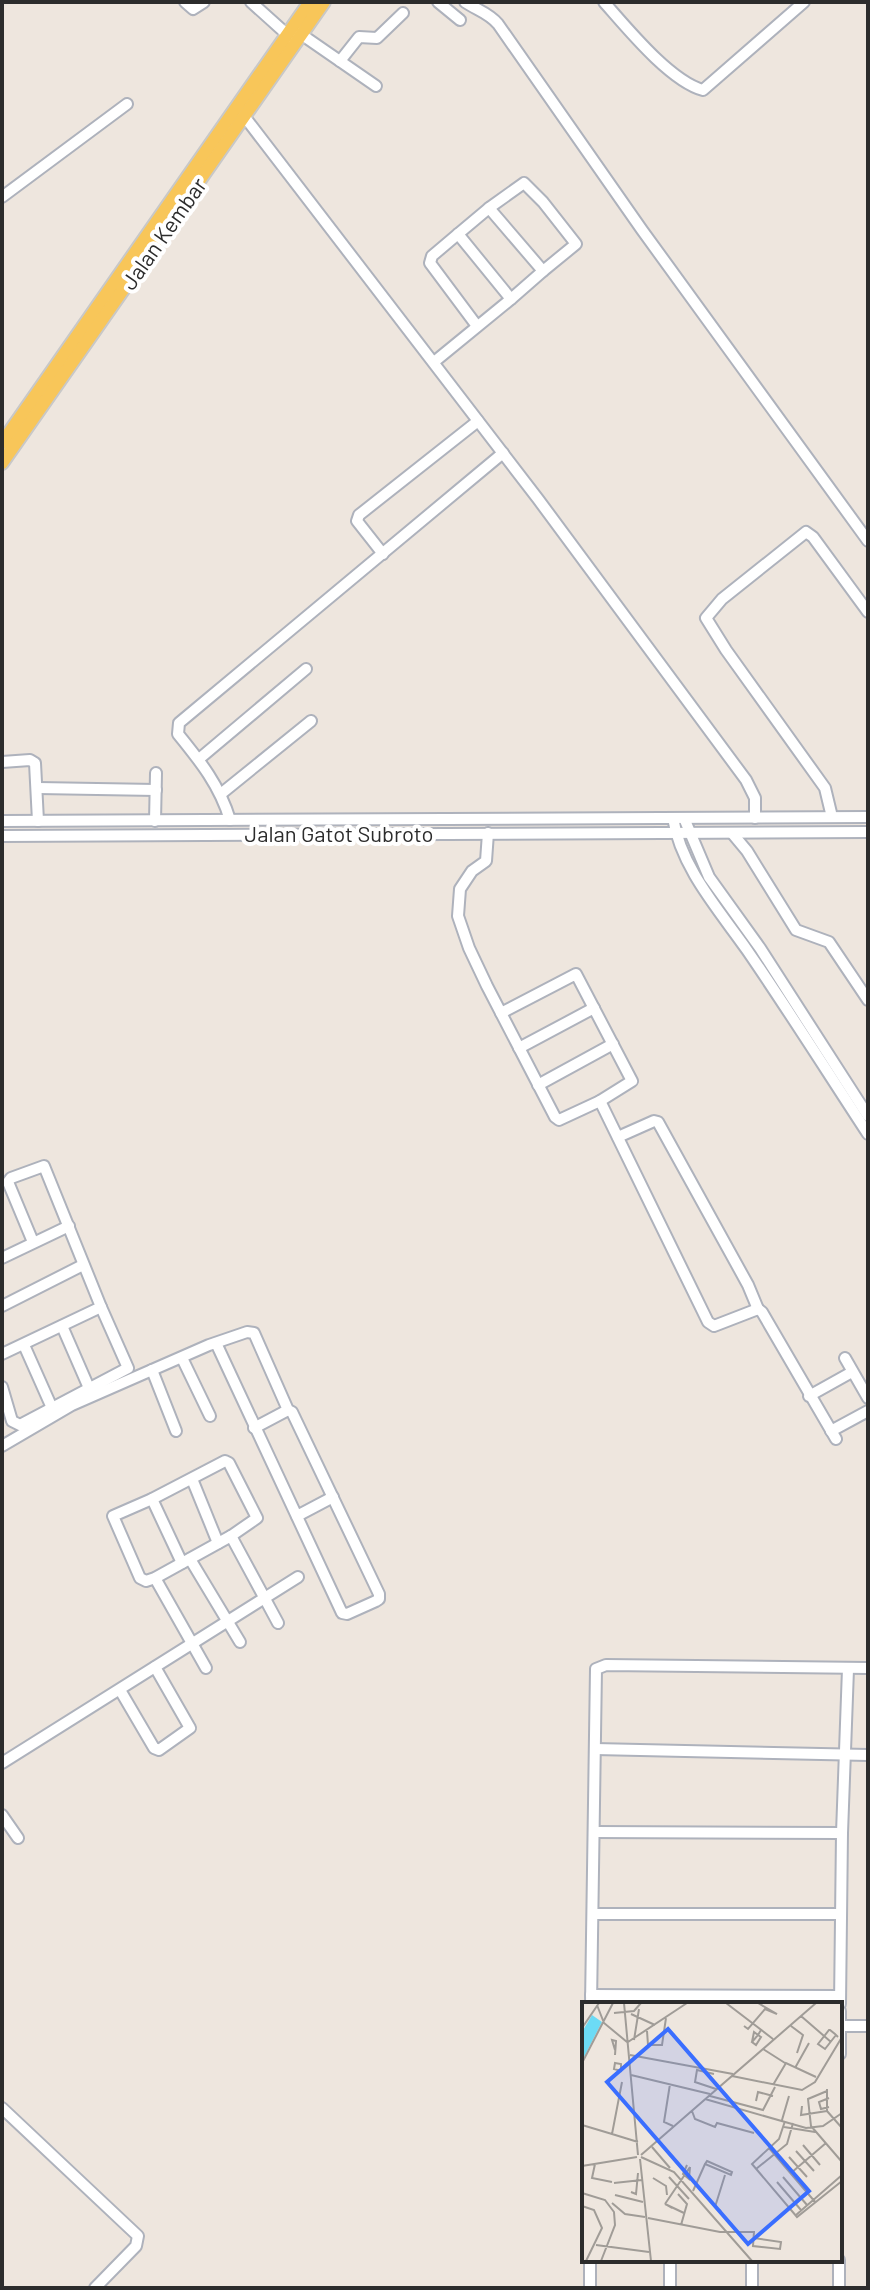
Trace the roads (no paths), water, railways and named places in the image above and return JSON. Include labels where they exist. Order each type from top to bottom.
[{"type":"main road","name":"Jalan Kembar","points":[[2,443],[301,37],[310,2]]},
{"type":"main road","name":"Jalan Kembar","points":[[2,463],[250,122],[324,2]]},
{"type":"street","points":[[185,2],[193,9],[204,2]]},
{"type":"street","points":[[251,2],[376,86]]},
{"type":"street","points":[[438,2],[460,20]]},
{"type":"street","points":[[465,2],[487,13],[498,24],[642,230],[868,541]]},
{"type":"street","points":[[604,2],[649,52],[686,81],[703,90],[804,2]]},
{"type":"street","points":[[340,61],[359,37],[377,38],[403,13]]},
{"type":"street","points":[[2,197],[127,104]]},
{"type":"street","points":[[250,122],[344,249],[503,453],[746,780],[755,798],[755,818]]},
{"type":"street","points":[[434,362],[576,244],[524,183],[432,256],[430,263],[477,326]]},
{"type":"street","points":[[489,208],[543,271]]},
{"type":"street","points":[[458,234],[511,299]]},
{"type":"street","points":[[383,554],[357,521],[359,515],[478,421]]},
{"type":"street","points":[[230,820],[222,793],[178,734],[179,723],[503,453]]},
{"type":"street","points":[[832,817],[825,788],[706,618],[722,599],[806,532],[868,612]]},
{"type":"street","points":[[199,759],[306,669]]},
{"type":"street","points":[[222,793],[311,721]]},
{"type":"street","points":[[2,762],[33,761],[38,788],[38,821]]},
{"type":"street","points":[[155,821],[156,773]]},
{"type":"street","points":[[38,788],[156,790]]},
{"type":"street","name":"Jalan Gatot Subroto","points":[[7,821],[868,817]]},
{"type":"street","points":[[678,818],[690,833],[709,877],[760,948],[868,1116]]},
{"type":"street","points":[[678,818],[675,834],[699,883],[747,949],[868,1134]]},
{"type":"street","points":[[298,820],[299,833]]},
{"type":"street","points":[[319,820],[320,833]]},
{"type":"street","points":[[7,821],[7,836]]},
{"type":"street","name":"Jalan Gatot Subroto","points":[[7,836],[868,832]]},
{"type":"street","points":[[732,833],[747,851],[796,930],[829,942],[868,1000]]},
{"type":"street","points":[[488,835],[486,861],[466,877],[460,889],[458,916],[469,948],[501,1013],[538,1085],[557,1119],[600,1101],[632,1081],[574,973],[501,1013]]},
{"type":"street","points":[[519,1048],[594,1008]]},
{"type":"street","points":[[538,1085],[613,1044]]},
{"type":"street","points":[[600,1101],[708,1322],[714,1326],[721,1325],[758,1309]]},
{"type":"street","points":[[618,1137],[654,1121],[659,1124],[748,1285],[758,1309],[764,1314],[834,1435],[868,1411]]},
{"type":"street","points":[[2,1387],[12,1421],[17,1425],[128,1366],[83,1265],[46,1167],[42,1166],[11,1178],[9,1184],[33,1242]]},
{"type":"street","points":[[2,1258],[69,1226]]},
{"type":"street","points":[[2,1306],[83,1265]]},
{"type":"street","points":[[2,1354],[101,1307]]},
{"type":"street","points":[[62,1326],[89,1388]]},
{"type":"street","points":[[2,1446],[72,1405],[216,1343],[247,1332],[254,1333],[288,1410],[292,1412],[379,1594],[376,1601],[347,1614],[342,1613],[216,1343]]},
{"type":"street","points":[[24,1345],[52,1408]]},
{"type":"street","points":[[182,1358],[210,1416]]},
{"type":"street","points":[[845,1358],[868,1398]]},
{"type":"street","points":[[152,1370],[176,1431]]},
{"type":"street","points":[[809,1396],[852,1372]]},
{"type":"street","points":[[254,1428],[288,1410]]},
{"type":"street","points":[[225,1461],[229,1463],[257,1518],[231,1536],[146,1581],[140,1578],[113,1517],[152,1499],[225,1461]]},
{"type":"street","points":[[192,1479],[218,1543]]},
{"type":"street","points":[[297,1516],[333,1497]]},
{"type":"street","points":[[152,1499],[186,1561],[240,1642]]},
{"type":"street","points":[[231,1536],[278,1623]]},
{"type":"street","points":[[2,1763],[298,1577]]},
{"type":"street","points":[[155,1578],[206,1668]]},
{"type":"street","points":[[848,1669],[839,2000],[591,1999],[595,1672],[601,1666],[868,1668]]},
{"type":"street","points":[[120,1690],[154,1748],[159,1750],[190,1728],[155,1667]]},
{"type":"street","points":[[595,1749],[868,1755]]},
{"type":"street","points":[[2,1815],[18,1838]]},
{"type":"street","points":[[594,1832],[842,1833]]},
{"type":"street","points":[[593,1914],[840,1914]]},
{"type":"street","points":[[842,2026],[868,2026]]},
{"type":"street","points":[[2,2108],[138,2236],[136,2246],[99,2287]]},
{"type":"street","points":[[590,2262],[590,2288]]},
{"type":"street","points":[[670,2262],[670,2288]]},
{"type":"street","points":[[752,2262],[752,2288]]},
{"type":"street","points":[[839,2262],[839,2288]]}]
